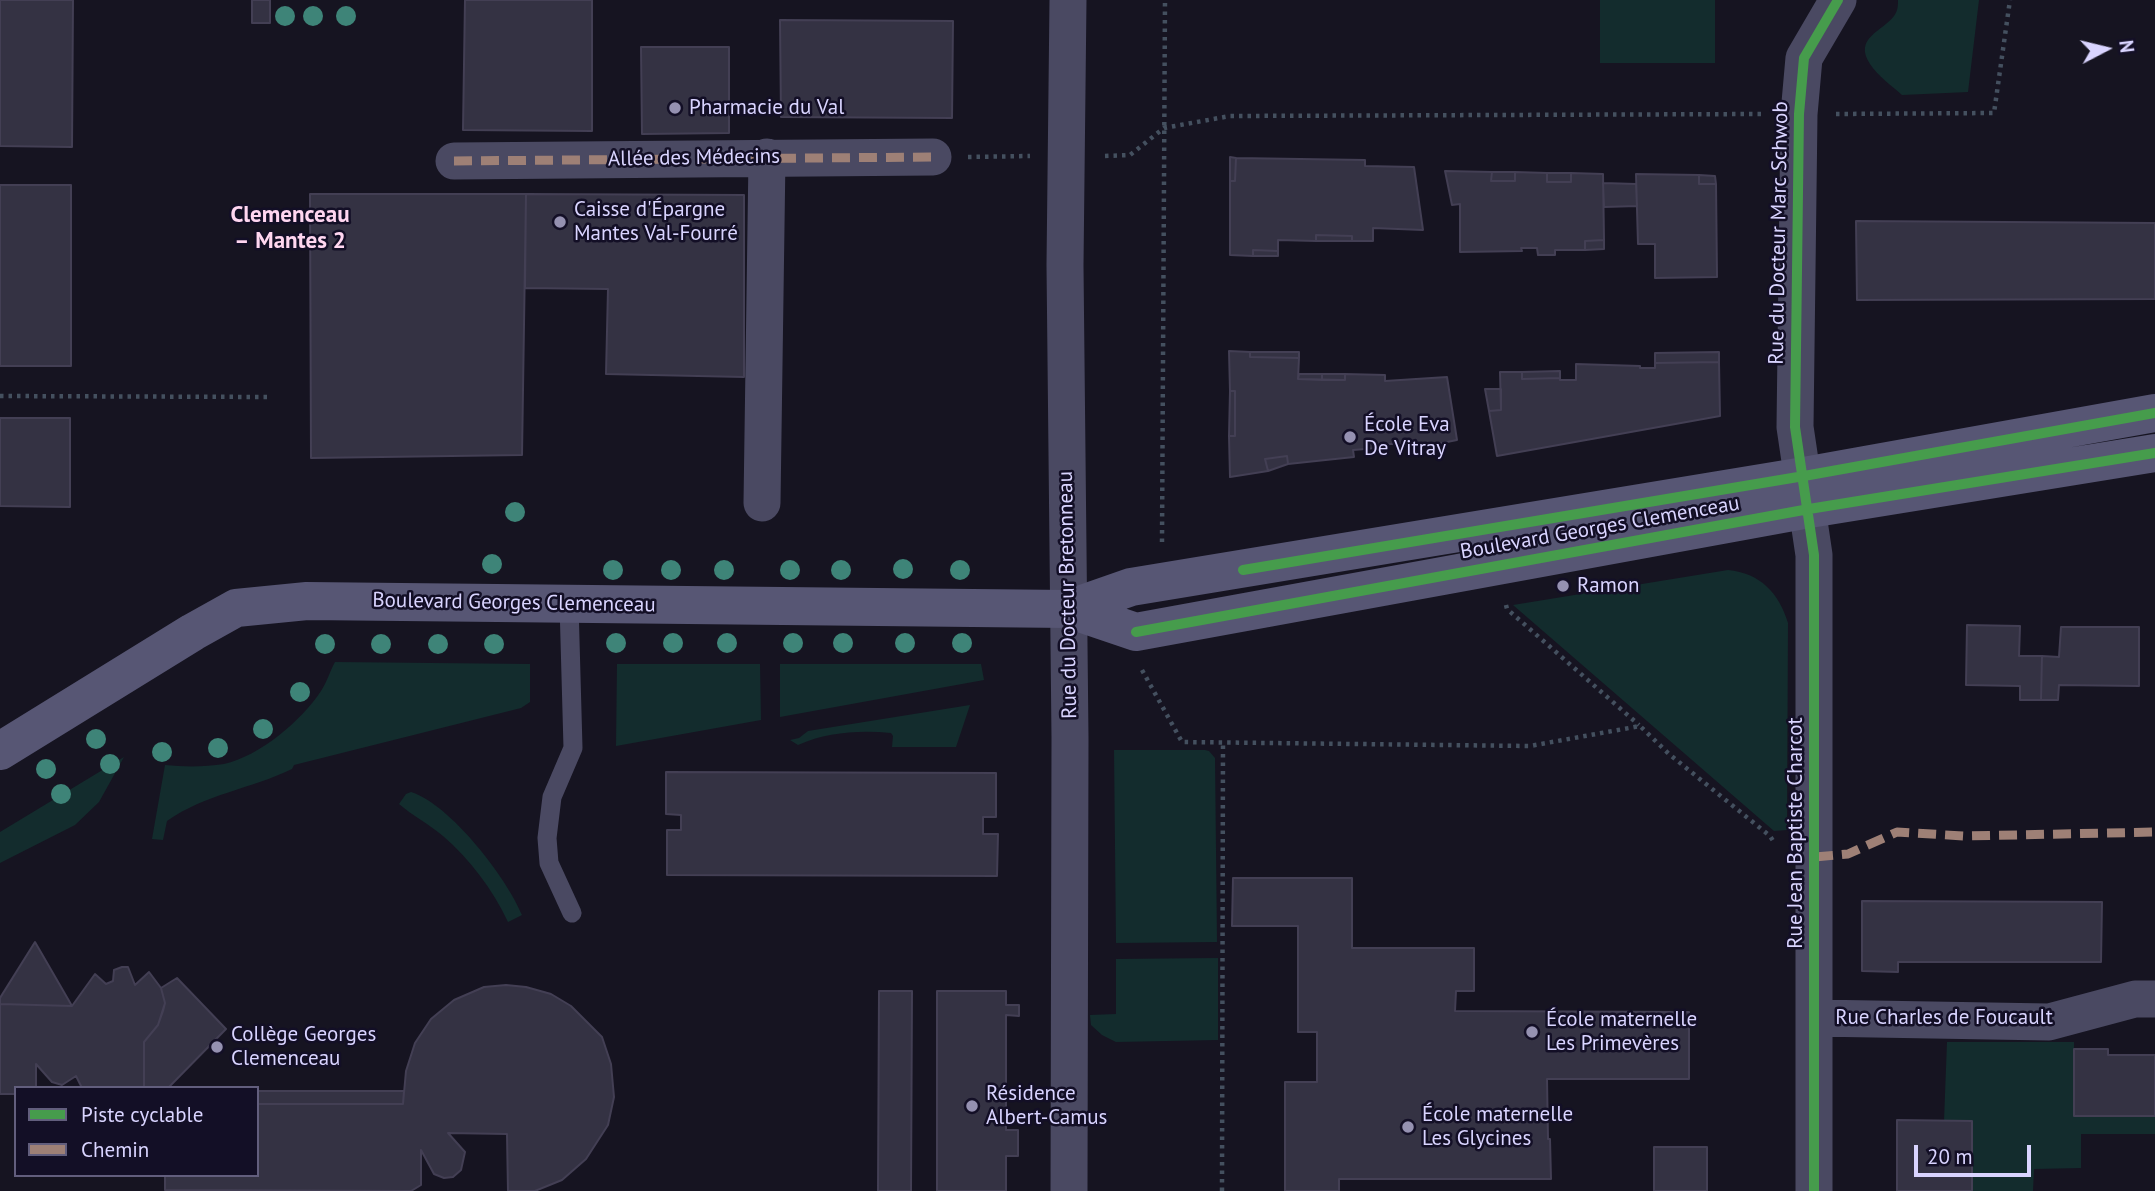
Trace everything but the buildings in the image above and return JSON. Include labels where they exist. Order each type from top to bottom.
[{"type":"main road","name":"Boulevard Georges Clemenceau","points":[[1068,608],[1136,632],[1500,566],[2155,413]]},
{"type":"main road","name":"Boulevard Georges Clemenceau","points":[[0,751],[236,608],[307,601],[1068,608],[1131,587],[1806,493],[2155,453]]},
{"type":"street","name":"Rue du Docteur Bretonneau","points":[[1068,0],[1066,156],[1070,738],[1069,1191]]},
{"type":"street","name":"Rue du Docteur Marc Schwob","points":[[1806,493],[1795,427],[1799,114],[1804,58],[1838,0]]},
{"type":"street","name":"Allée des Médecins","points":[[454,161],[933,157]]},
{"type":"street","points":[[762,503],[767,158]]},
{"type":"street","name":"Rue Jean Baptiste Charcot","points":[[1806,493],[1814,555],[1814,1191]]},
{"type":"street","name":"Rue Charles de Foucault","points":[[1815,1018],[2049,1022],[2135,999],[2155,999]]},
{"type":"lane","points":[[569,604],[573,748],[552,797],[547,838],[549,863],[572,913]]},
{"type":"path","points":[[1014,157],[1130,155],[1164,128],[1230,116],[1994,113],[2010,0]]},
{"type":"path","points":[[0,396],[267,397]]},
{"type":"path","points":[[1500,566],[1507,609],[1640,726]]},
{"type":"path","points":[[1222,1191],[1223,742]]},
{"type":"green space","points":[[1600,0],[1715,0],[1715,63],[1600,63]]},
{"type":"green space","points":[[1898,0],[1979,0],[1968,92],[1902,95],[1873,68],[1866,55],[1867,41],[1894,16]]},
{"type":"green space","points":[[1728,570],[1750,575],[1767,586],[1779,602],[1788,623],[1787,830],[1774,831],[1513,605]]},
{"type":"green space","points":[[335,662],[530,664],[530,702],[521,708],[294,765],[292,769],[276,776],[197,804],[167,821],[163,840],[152,839],[165,765],[224,764],[252,753],[278,736],[313,702]]},
{"type":"green space","points":[[617,664],[760,664],[761,720],[616,746]]},
{"type":"green space","points":[[780,664],[981,664],[984,680],[780,717]]},
{"type":"green space","points":[[970,705],[956,747],[892,747],[891,733],[879,732],[832,735],[798,745],[790,740],[799,738],[808,731]]},
{"type":"green space","points":[[1114,750],[1205,750],[1215,758],[1217,942],[1116,943]]},
{"type":"green space","points":[[124,757],[99,802],[75,825],[0,863],[0,832]]},
{"type":"green space","points":[[411,792],[443,811],[476,844],[504,882],[522,915],[508,922],[488,887],[453,845],[399,804],[406,794]]},
{"type":"green space","points":[[1218,958],[1218,1040],[1116,1042],[1091,1025],[1090,1015],[1116,1014],[1116,959]]},
{"type":"green space","points":[[1947,1042],[2074,1042],[2074,1116],[2155,1116],[2155,1134],[2081,1134],[2081,1168],[2034,1169],[2033,1191],[1971,1191],[1944,1121]]},
{"type":"marked path","points":[[454,161],[933,157]]},
{"type":"marked path","points":[[1815,857],[1848,854],[1897,832],[1964,836],[2155,832]]},
{"type":"cycle path","points":[[1814,1191],[1814,555],[1795,427],[1799,114],[1804,58],[1838,0]]},
{"type":"cycle path","points":[[1243,570],[1804,476],[2155,413]]},
{"type":"cycle path","points":[[1136,632],[1809,509],[2155,453]]},
{"type":"place","name":"Pharmacie du Val","points":[[675,108]]},
{"type":"place","name":"Caisse d'Épargne Mantes Val-Fourré","points":[[560,222]]},
{"type":"place","name":"École Eva De Vitray","points":[[1350,437]]},
{"type":"place","name":"Ramon","points":[[1563,586]]},
{"type":"place","name":"École maternelle Les Primevères","points":[[1532,1032]]},
{"type":"place","name":"Collège Georges Clemenceau","points":[[217,1047]]},
{"type":"place","name":"Résidence Albert-Camus","points":[[972,1106]]},
{"type":"place","name":"École maternelle Les Glycines","points":[[1408,1127]]},
{"type":"district","name":"Clemenceau – Mantes 2","points":[[290,228]]}]
